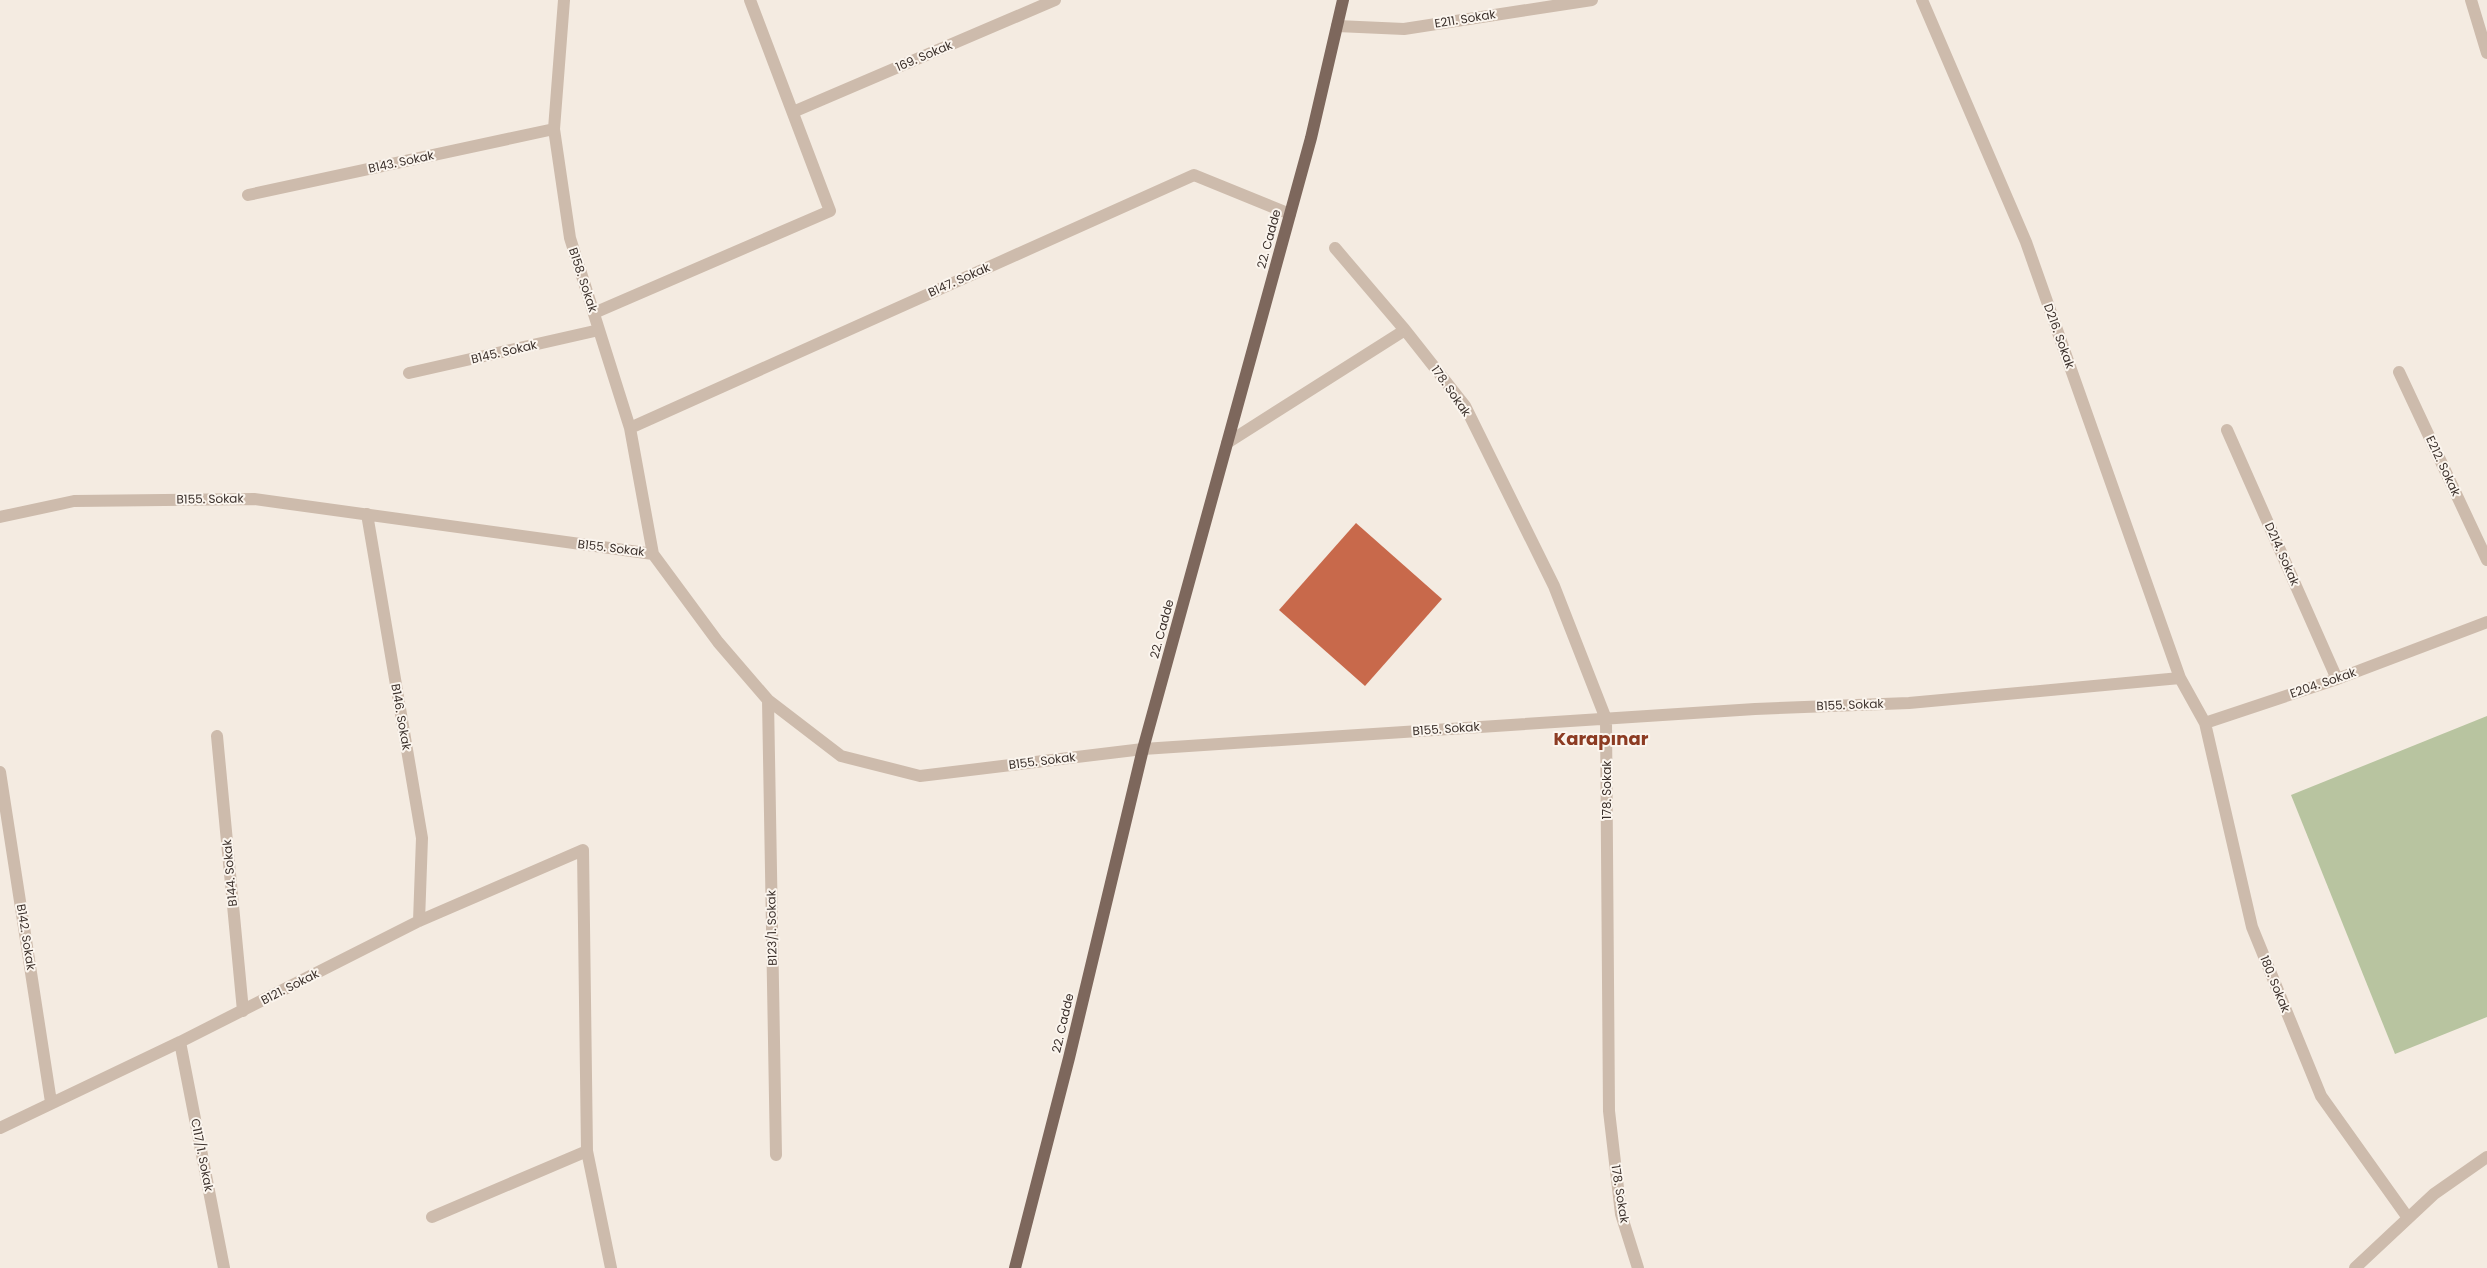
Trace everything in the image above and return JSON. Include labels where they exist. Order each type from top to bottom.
[{"type":"main road","name":"22. Cadde","points":[[1015,1268],[1069,1058],[1143,749],[1311,138],[1343,0]]},
{"type":"street","name":"B158. Sokak","points":[[564,0],[554,129],[570,238],[630,428],[653,554]]},
{"type":"street","points":[[594,313],[830,211],[750,0]]},
{"type":"street","name":"169. Sokak","points":[[793,112],[1055,0]]},
{"type":"street","name":"E211. Sokak","points":[[1337,26],[1404,29],[1592,0]]},
{"type":"street","name":"D216. Sokak","points":[[1922,0],[2026,242],[2180,678]]},
{"type":"street","points":[[2471,0],[2487,53]]},
{"type":"street","name":"B143. Sokak","points":[[248,196],[554,129]]},
{"type":"street","name":"B147. Sokak","points":[[630,428],[1194,175],[1290,214]]},
{"type":"street","name":"178. Sokak","points":[[1335,248],[1405,330],[1464,406],[1554,586],[1606,719],[1609,1112],[1621,1214],[1638,1268]]},
{"type":"street","name":"B145. Sokak","points":[[409,373],[599,330]]},
{"type":"street","points":[[1227,443],[1405,330]]},
{"type":"street","name":"E212. Sokak","points":[[2399,372],[2487,560]]},
{"type":"street","name":"D214. Sokak","points":[[2227,430],[2337,679]]},
{"type":"street","name":"B155. Sokak","points":[[0,517],[74,501],[245,499],[653,554],[718,642],[768,700],[841,756],[920,776],[1143,749],[1755,709],[1909,703],[2180,678]]},
{"type":"street","name":"B146. Sokak","points":[[367,514],[422,838],[419,921]]},
{"type":"street","name":"E204. Sokak","points":[[2205,723],[2337,679],[2487,622]]},
{"type":"street","points":[[2180,678],[2205,723]]},
{"type":"street","name":"B123/1. Sokak","points":[[768,700],[776,1156]]},
{"type":"street","name":"180. Sokak","points":[[2205,723],[2252,927],[2321,1096],[2408,1218]]},
{"type":"street","name":"B144. Sokak","points":[[217,736],[243,1011]]},
{"type":"street","name":"B142. Sokak","points":[[0,772],[51,1102]]},
{"type":"street","name":"B121. Sokak","points":[[0,1128],[243,1011],[419,921],[583,850],[587,1151]]},
{"type":"street","name":"C117/1. Sokak","points":[[180,1042],[224,1268]]},
{"type":"street","points":[[432,1217],[587,1151],[611,1268]]},
{"type":"street","points":[[2356,1268],[2434,1194],[2487,1157]]},
{"type":"green space","points":[[2487,716],[2487,1017],[2395,1054],[2291,795]]},
{"type":"building","points":[[1356,523],[1442,599],[1365,686],[1279,610]]},
{"type":"district","name":"Karapınar","points":[[1601,739]]}]
